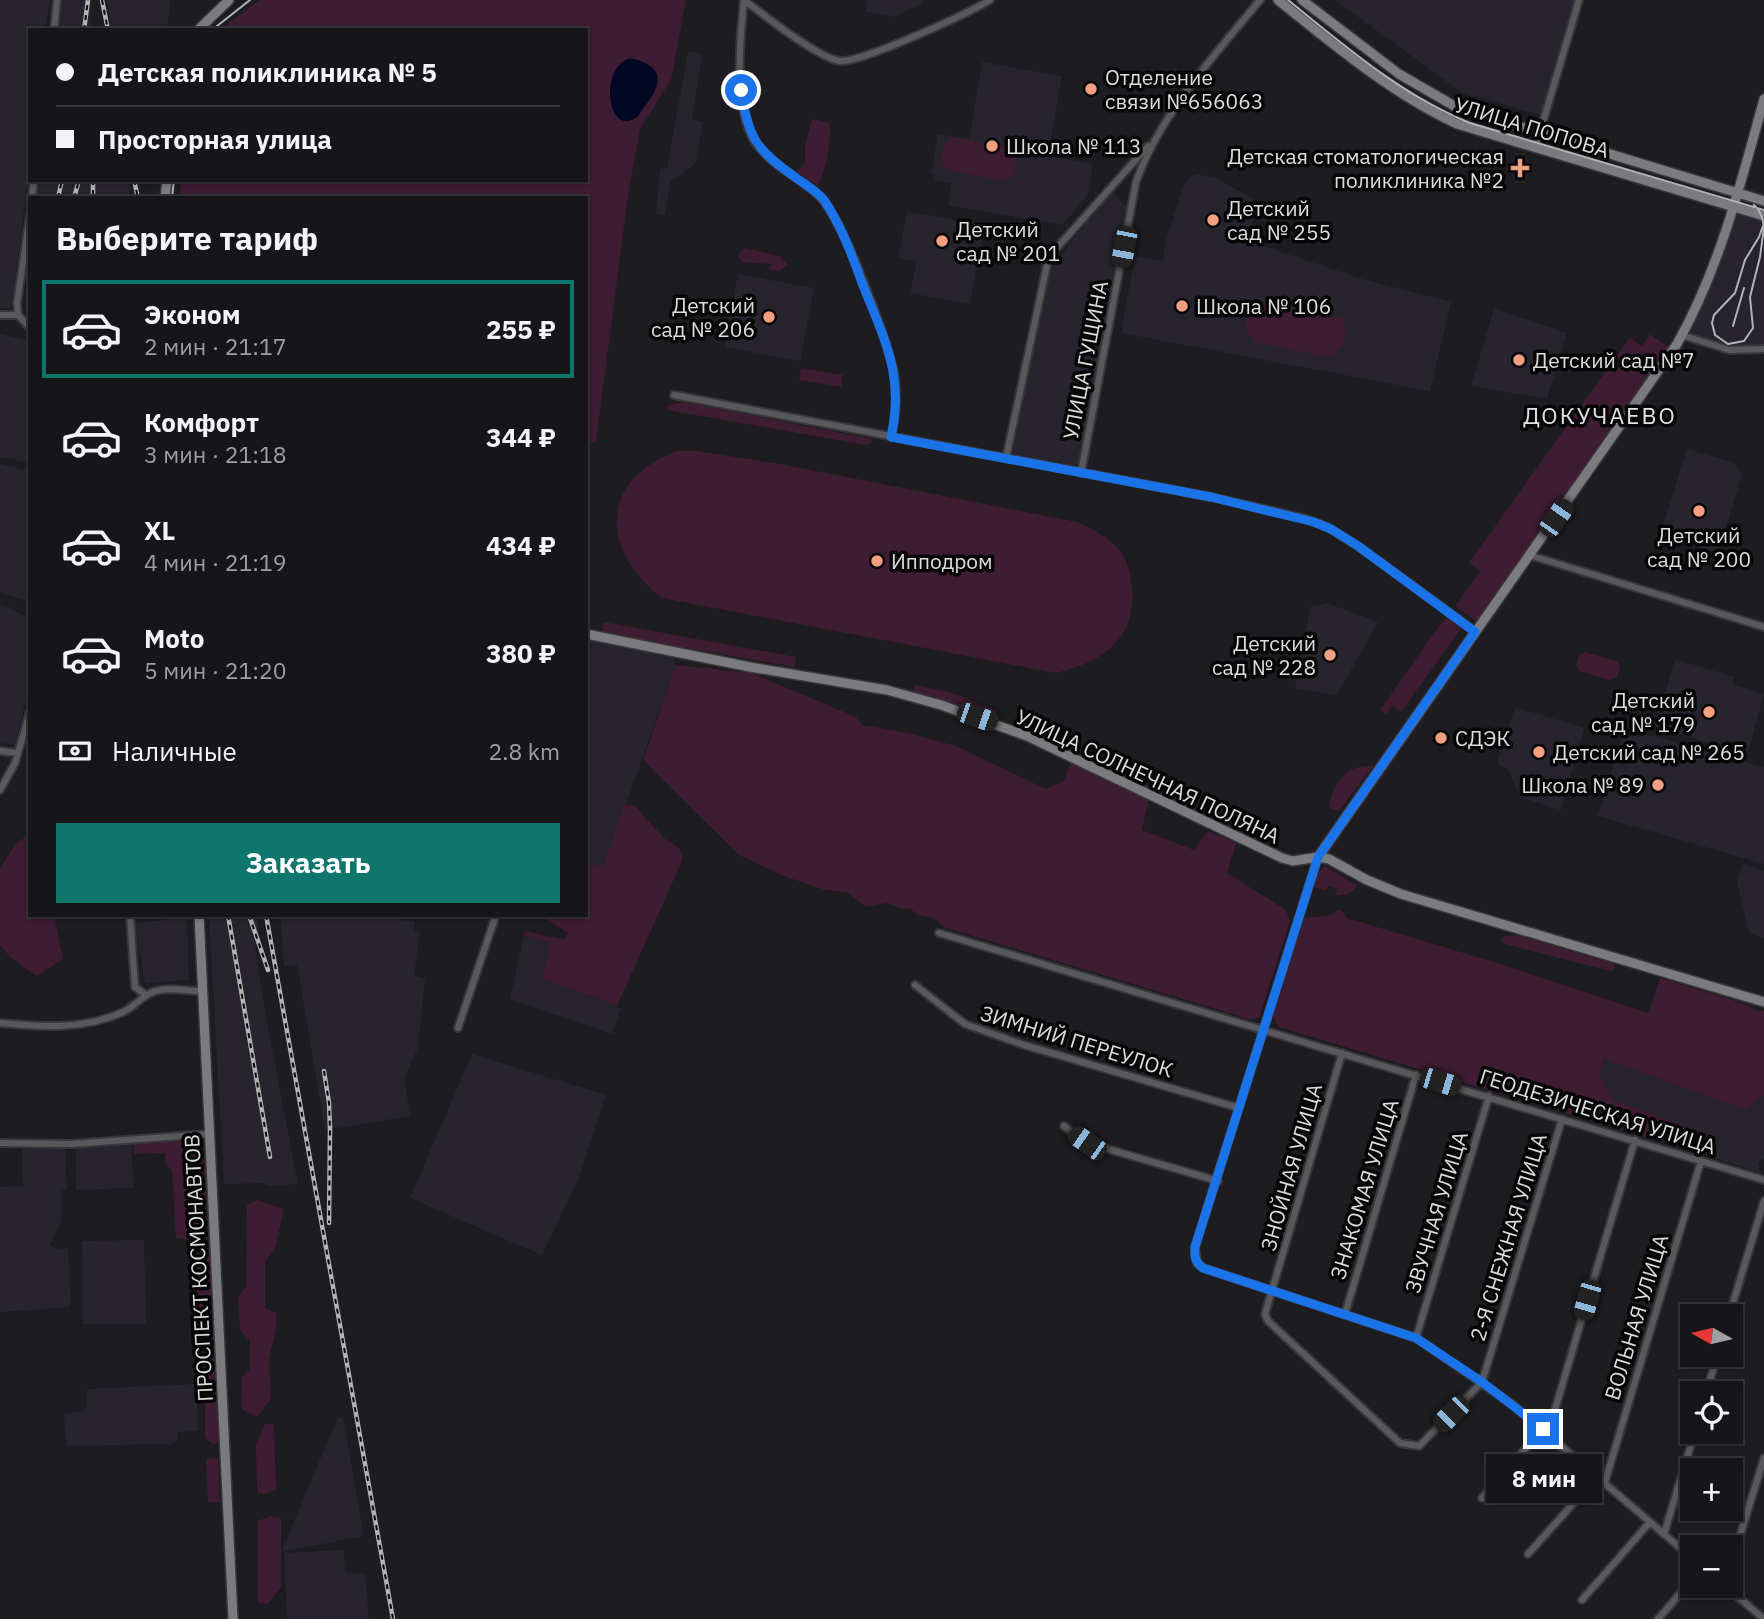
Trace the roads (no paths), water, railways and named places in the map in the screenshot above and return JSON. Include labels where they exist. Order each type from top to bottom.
[{"type":"street","points":[[54,28],[57,0]]},
{"type":"street","points":[[200,28],[229,0]]},
{"type":"street","points":[[891,437],[897,411],[889,349],[838,225],[822,198],[783,169],[754,141],[745,119],[739,46],[744,0],[830,58],[842,61],[870,54],[971,12],[990,0]]},
{"type":"street","name":"УЛИЦА ГУЩИНА","points":[[1081,473],[1136,182],[1154,139],[1194,81],[1260,0]]},
{"type":"street","name":"УЛИЦА ПОПОВА","points":[[1278,0],[1376,76],[1419,105],[1470,129],[1764,216]]},
{"type":"street","name":"УЛИЦА ПОПОВА","points":[[1302,0],[1377,58],[1440,99],[1472,113],[1764,201]]},
{"type":"street","points":[[1535,149],[1579,0]]},
{"type":"street","points":[[1680,1548],[1546,1431],[1482,1382],[1416,1338],[1203,1268],[1197,1263],[1195,1247],[1318,857],[1654,379],[1682,335],[1711,270],[1733,207],[1764,99]]},
{"type":"street","points":[[1006,458],[1047,265],[1055,250],[1154,139]]},
{"type":"street","points":[[28,229],[17,303],[18,315],[28,325]]},
{"type":"street","points":[[0,315],[18,315]]},
{"type":"street","points":[[1682,335],[1729,350],[1764,349]]},
{"type":"street","points":[[674,395],[1211,497],[1303,518],[1327,527],[1368,554],[1475,632]]},
{"type":"street","points":[[1529,555],[1764,627]]},
{"type":"street","name":"УЛИЦА СОЛНЕЧНАЯ ПОЛЯНА","points":[[588,634],[750,667],[887,690],[941,705],[1027,736],[1282,858],[1329,859],[1367,880],[1410,897],[1764,1002]]},
{"type":"street","points":[[0,790],[8,779],[28,719]]},
{"type":"street","points":[[0,751],[18,753]]},
{"type":"street","points":[[130,917],[135,987],[146,995]]},
{"type":"street","name":"ПРОСПЕКТ КОСМОНАВТОВ","points":[[199,917],[233,1619]]},
{"type":"street","points":[[458,1028],[495,917]]},
{"type":"street","name":"ГЕОДЕЗИЧЕСКАЯ УЛИЦА","points":[[939,933],[1764,1180]]},
{"type":"street","name":"ЗИМНИЙ ПЕРЕУЛОК","points":[[915,985],[951,1016],[965,1024],[1024,1045],[1240,1108]]},
{"type":"street","points":[[0,1023],[69,1027],[102,1020],[122,1012],[139,1003],[146,995],[160,990],[203,991]]},
{"type":"street","name":"ЗНОЙНАЯ УЛИЦА","points":[[1342,1053],[1265,1314],[1268,1321],[1400,1443]]},
{"type":"street","name":"ЗНАКОМАЯ УЛИЦА","points":[[1345,1314],[1416,1075]]},
{"type":"street","name":"ЗВУЧНАЯ УЛИЦА","points":[[1416,1338],[1489,1096]]},
{"type":"street","name":"2-Я СНЕЖНАЯ УЛИЦА","points":[[1400,1443],[1419,1446],[1482,1382],[1562,1119]]},
{"type":"street","points":[[1064,1126],[1087,1143],[1218,1181]]},
{"type":"street","points":[[0,1143],[71,1144],[209,1134]]},
{"type":"street","points":[[1482,1498],[1546,1431],[1635,1140]]},
{"type":"street","name":"ВОЛЬНАЯ УЛИЦА","points":[[1605,1482],[1701,1161]]},
{"type":"street","points":[[1734,1304],[1764,1201]]},
{"type":"street","points":[[1664,1534],[1691,1444]]},
{"type":"street","points":[[1740,1535],[1764,1458]]},
{"type":"street","points":[[1528,1554],[1598,1476]]},
{"type":"street","points":[[1582,1600],[1650,1522]]},
{"type":"street","points":[[1658,1619],[1680,1594]]},
{"type":"street","points":[[1739,1598],[1764,1619]]},
{"type":"street","points":[[1749,1619],[1756,1612]]},
{"type":"water","points":[[631,58],[653,68],[658,82],[638,116],[627,121],[619,118],[610,99],[614,74],[621,64]]},
{"type":"tram line","points":[[215,28],[250,0]]},
{"type":"tram line","points":[[1288,0],[1352,52],[1397,84],[1445,112],[1470,123],[1764,210]]},
{"type":"tram line","points":[[172,196],[174,182]]},
{"type":"tram line","points":[[1754,205],[1761,215],[1763,221],[1764,224],[1764,227],[1750,297],[1753,328],[1744,341],[1728,344],[1715,335],[1712,323],[1714,315],[1735,293],[1745,260],[1759,237],[1764,223]]},
{"type":"tram line","points":[[1733,326],[1744,288]]},
{"type":"railway","points":[[84,28],[88,0]]},
{"type":"railway","points":[[102,0],[108,28]]},
{"type":"railway","points":[[58,196],[62,182]]},
{"type":"railway","points":[[75,196],[78,182]]},
{"type":"railway","points":[[93,182],[93,196]]},
{"type":"railway","points":[[134,182],[138,196]]},
{"type":"railway","points":[[228,917],[270,1157]]},
{"type":"railway","points":[[250,917],[268,970]]},
{"type":"railway","points":[[266,917],[393,1619]]},
{"type":"railway","points":[[324,1071],[330,1129],[329,1223]]},
{"type":"place","name":"Отделение связи №656063","points":[[1091,89]]},
{"type":"place","name":"Школа № 113","points":[[992,146]]},
{"type":"place","name":"Детская стоматологическая поликлиника №2","points":[[1520,168]]},
{"type":"place","name":"Детский сад № 255","points":[[1213,220]]},
{"type":"place","name":"Детский сад № 201","points":[[942,241]]},
{"type":"place","name":"Школа № 106","points":[[1182,306]]},
{"type":"place","name":"Детский сад № 206","points":[[769,317]]},
{"type":"place","name":"Детский сад №7","points":[[1519,360]]},
{"type":"place","name":"Детский сад № 200","points":[[1699,511]]},
{"type":"place","name":"Ипподром","points":[[877,561]]},
{"type":"place","name":"Детский сад № 228","points":[[1330,655]]},
{"type":"place","name":"Детский сад № 179","points":[[1709,712]]},
{"type":"place","name":"СДЭК","points":[[1441,738]]},
{"type":"place","name":"Детский сад № 265","points":[[1539,752]]},
{"type":"place","name":"Школа № 89","points":[[1658,785]]},
{"type":"district","name":"ДОКУЧАЕВО","points":[[1600,415]]}]
